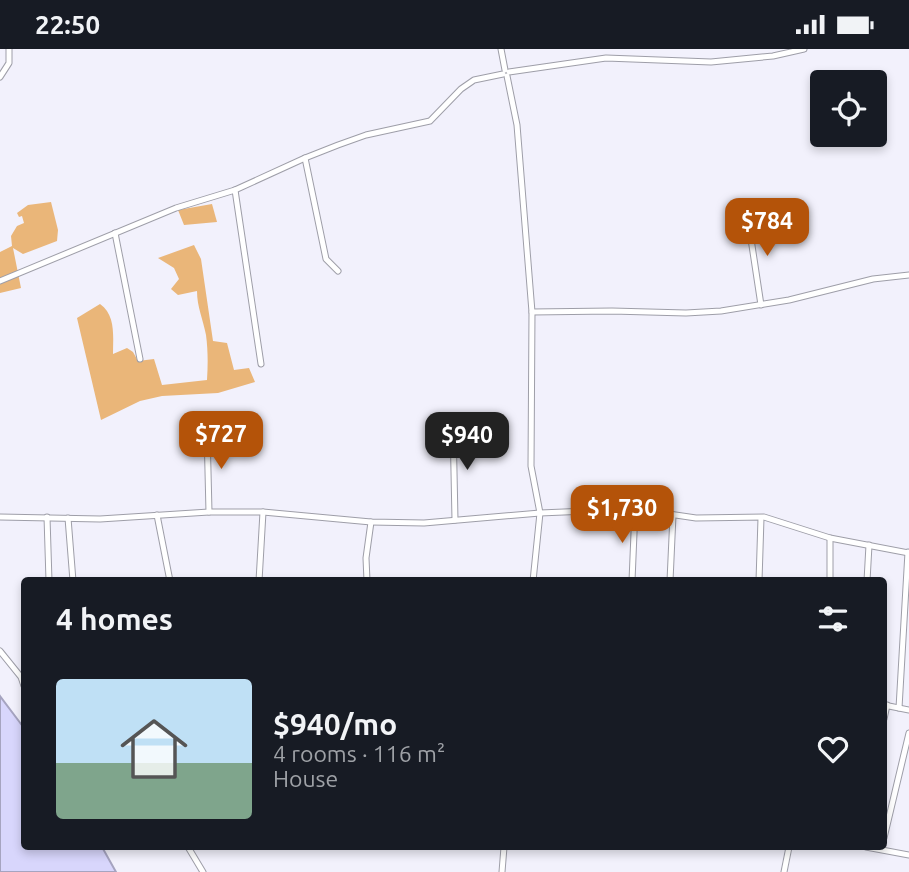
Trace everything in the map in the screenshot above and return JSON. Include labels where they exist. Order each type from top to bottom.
[{"type":"street","points":[[0,77],[9,63],[9,49]]},
{"type":"street","points":[[501,49],[517,125],[532,312],[531,466],[540,513],[533,577]]},
{"type":"street","points":[[0,281],[176,208],[235,190],[305,158],[366,135],[430,121],[474,80],[606,58],[711,62],[773,56],[804,49]]},
{"type":"street","points":[[305,158],[326,259],[338,271]]},
{"type":"street","points":[[235,190],[261,364]]},
{"type":"street","points":[[740,231],[751,239],[761,305]]},
{"type":"street","points":[[115,233],[140,359]]},
{"type":"street","points":[[532,312],[685,313],[761,305],[873,279],[909,275]]},
{"type":"street","points":[[453,423],[455,520]]},
{"type":"street","points":[[207,430],[209,512]]},
{"type":"street","points":[[632,577],[635,509]]},
{"type":"street","points":[[0,517],[100,519],[209,512],[263,512],[371,522],[425,523],[540,513],[635,509],[696,518],[761,517],[830,538],[908,553],[900,708]]},
{"type":"street","points":[[259,577],[263,512]]},
{"type":"street","points":[[157,515],[169,577]]},
{"type":"street","points":[[670,577],[673,515]]},
{"type":"street","points":[[47,517],[48,577]]},
{"type":"street","points":[[68,517],[73,577]]},
{"type":"street","points":[[759,577],[761,517]]},
{"type":"street","points":[[368,577],[366,558],[371,522]]},
{"type":"street","points":[[830,538],[830,577]]},
{"type":"street","points":[[867,577],[869,545]]},
{"type":"street","points":[[0,651],[21,673]]},
{"type":"street","points":[[887,705],[909,710]]},
{"type":"street","points":[[887,825],[909,733]]},
{"type":"street","points":[[190,850],[203,872]]},
{"type":"street","points":[[502,872],[503,850]]},
{"type":"street","points":[[784,872],[788,850]]},
{"type":"street","points":[[886,850],[909,855]]},
{"type":"shaded area","points":[[51,202],[58,230],[57,241],[23,254],[13,248],[21,288],[0,293],[0,252],[12,246],[11,236],[17,226],[24,223],[22,216],[19,217],[17,213],[28,205]]},
{"type":"shaded area","points":[[212,204],[217,222],[184,225],[178,210]]},
{"type":"shaded area","points":[[194,245],[201,259],[213,341],[227,343],[234,370],[249,368],[255,382],[218,393],[162,396],[140,401],[101,420],[77,318],[100,304],[111,320],[113,354],[127,348],[138,361],[154,359],[162,385],[207,380],[207,341],[197,291],[178,295],[171,289],[179,279],[174,268],[158,258]]},
{"type":"water","points":[[0,696],[21,724],[21,850],[104,850],[116,872],[0,872]]}]
